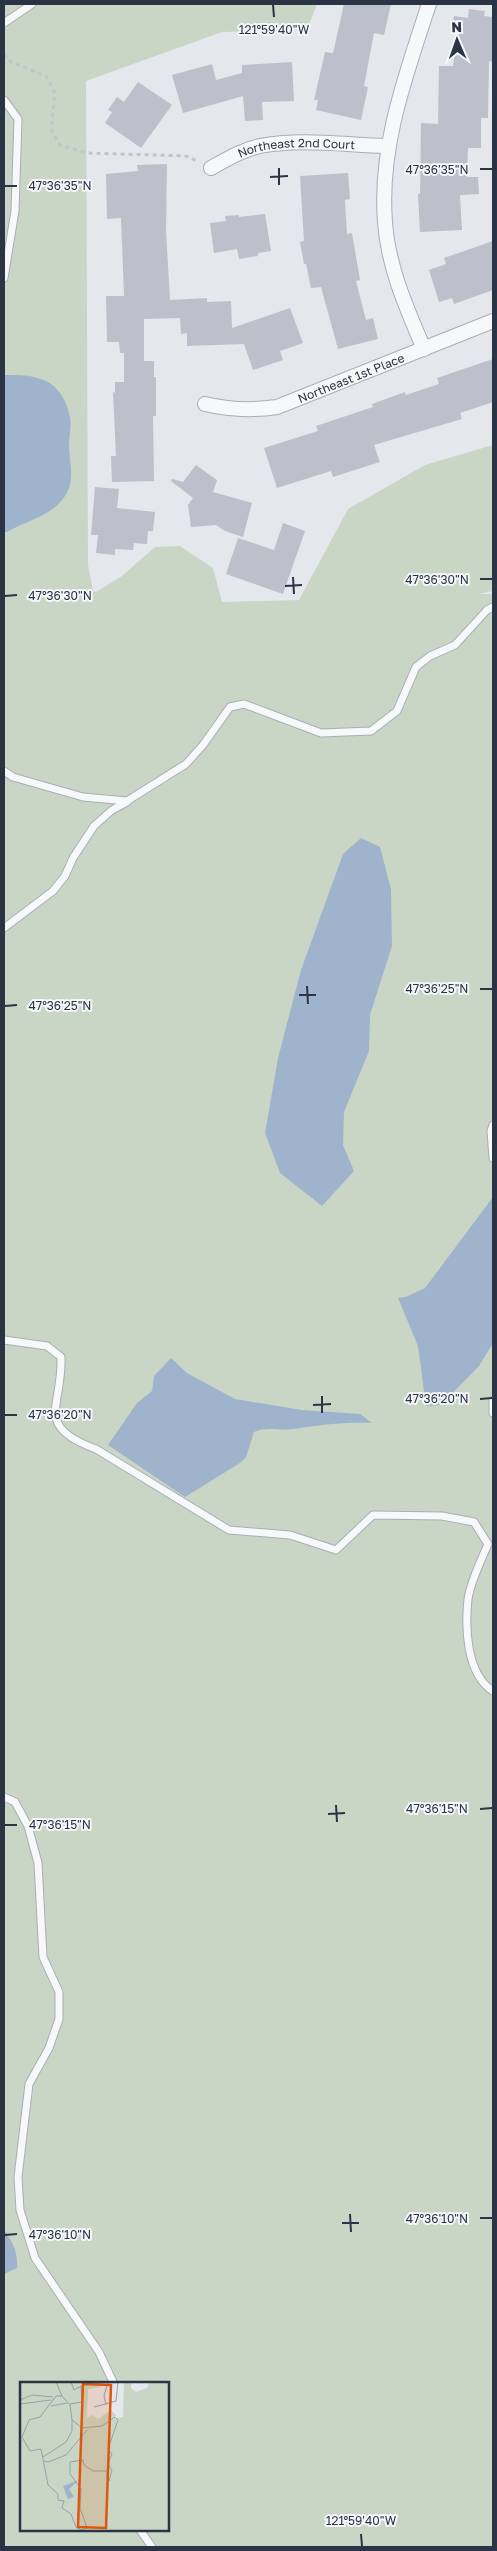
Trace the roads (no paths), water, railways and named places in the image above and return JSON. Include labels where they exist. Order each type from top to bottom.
[{"type":"street","points":[[424,349],[401,294],[390,254],[384,215],[387,146],[397,103],[429,4]]},
{"type":"street","name":"Northeast 2nd Court","points":[[211,168],[236,154],[260,146],[287,144],[387,146]]},
{"type":"street","name":"Northeast 1st Place","points":[[204,404],[235,410],[254,411],[278,407],[493,321]]},
{"type":"lane","points":[[4,24],[32,4]]},
{"type":"lane","points":[[4,100],[18,119],[15,211],[4,278]]},
{"type":"lane","points":[[4,928],[53,891],[65,876],[73,858],[94,826],[112,810],[186,764],[203,745],[230,707],[244,704],[321,733],[371,731],[397,710],[416,667],[430,656],[455,644],[493,607]]},
{"type":"lane","points":[[4,770],[14,777],[83,797],[127,801]]},
{"type":"lane","points":[[493,1125],[491,1131],[493,1158]]},
{"type":"lane","points":[[4,1340],[47,1346],[61,1357],[62,1376],[57,1392],[54,1416],[64,1432],[80,1443],[96,1449],[229,1530],[290,1535],[336,1550],[373,1515],[442,1516],[474,1522],[490,1546],[468,1597],[468,1630],[474,1668],[486,1686],[493,1691]]},
{"type":"lane","points":[[493,1400],[493,1413]]},
{"type":"lane","points":[[4,1797],[15,1802],[28,1826],[38,1862],[43,1957],[59,1992],[59,2019],[49,2048],[29,2084],[18,2177],[20,2210],[35,2258],[99,2352],[113,2382]]},
{"type":"lane","points":[[141,2531],[152,2547]]},
{"type":"water","points":[[4,375],[28,376],[47,381],[61,394],[71,423],[69,444],[71,481],[67,493],[62,501],[48,512],[7,532],[4,532]]},
{"type":"water","points":[[361,838],[380,847],[391,889],[392,946],[370,1015],[369,1051],[344,1112],[343,1145],[354,1171],[322,1206],[280,1173],[265,1133],[278,1058],[301,970],[343,854]]},
{"type":"water","points":[[493,1197],[493,1343],[479,1366],[441,1405],[426,1406],[418,1346],[398,1298],[406,1297],[425,1288]]},
{"type":"water","points":[[171,1358],[187,1373],[235,1399],[302,1410],[360,1414],[372,1423],[264,1429],[254,1432],[246,1457],[240,1463],[185,1497],[108,1445],[137,1403],[152,1391],[154,1376]]},
{"type":"water","points":[[4,2230],[14,2248],[17,2257],[17,2268],[4,2274]]}]
